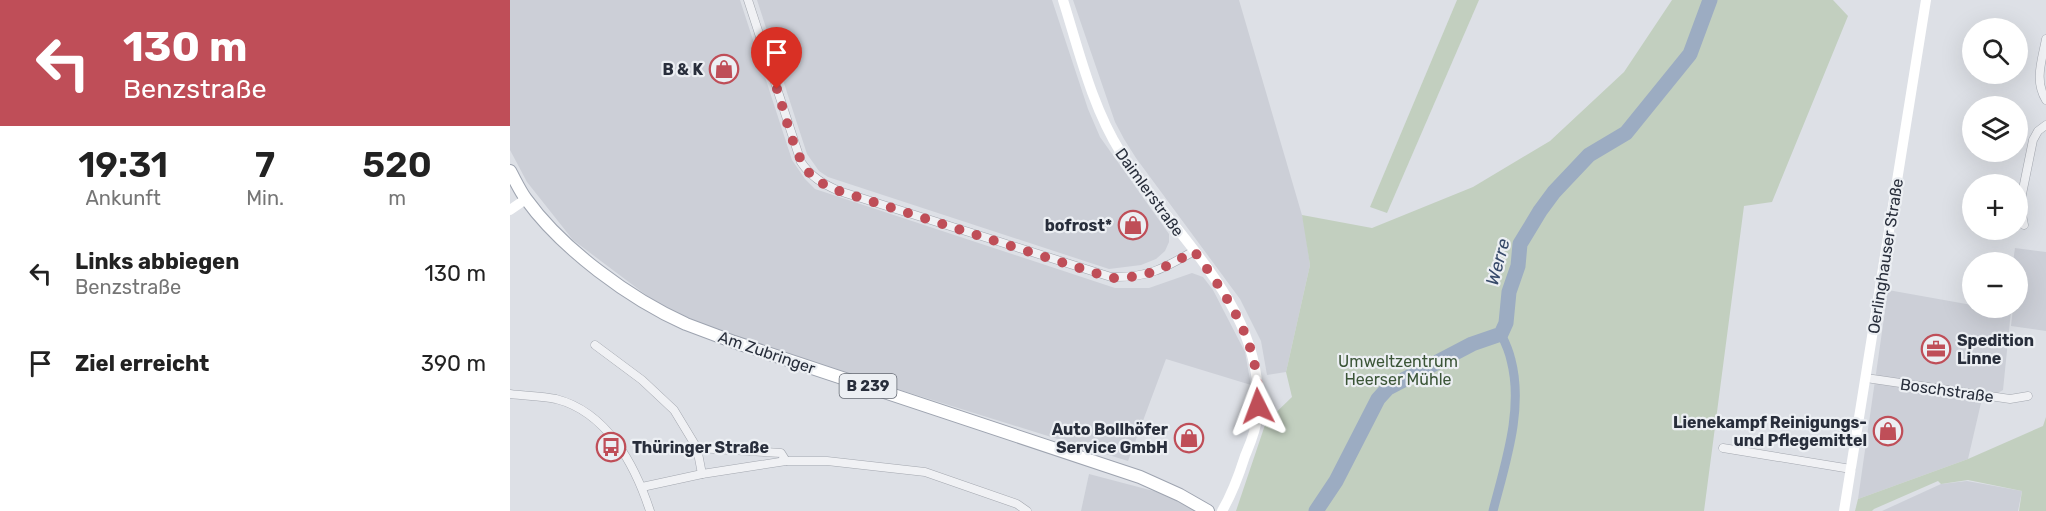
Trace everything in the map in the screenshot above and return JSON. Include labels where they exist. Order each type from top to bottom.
[{"type":"main road","name":"B 239","points":[[510,171],[526,199]]},
{"type":"main road","name":"Am Zubringer","points":[[526,199],[557,235],[604,276],[684,323],[734,342],[1140,477],[1208,511]]},
{"type":"street","points":[[748,0],[801,162],[822,184],[1111,278],[1143,276],[1166,267],[1194,251]]},
{"type":"street","name":"Daimlerstraße","points":[[1063,0],[1095,99],[1114,141],[1139,179],[1221,288],[1243,328],[1251,352],[1258,393],[1257,419],[1239,475],[1222,511]]},
{"type":"street","name":"Oerlinghauser Straße","points":[[1844,511],[1926,0]]},
{"type":"street","points":[[2046,39],[2039,81],[2046,100]]},
{"type":"street","points":[[2026,174],[2033,140],[2038,131],[2046,125]]},
{"type":"street","points":[[510,210],[526,199]]},
{"type":"street","points":[[595,345],[642,380],[674,410],[697,448],[702,474]]},
{"type":"street","name":"Boschstraße","points":[[1866,378],[2010,399],[2028,396]]},
{"type":"street","points":[[510,394],[555,399],[578,407],[601,426],[621,448],[642,487],[650,511]]},
{"type":"street","points":[[697,448],[781,453],[786,461]]},
{"type":"street","points":[[1723,448],[1851,469]]},
{"type":"street","points":[[642,487],[702,474],[786,461],[827,461],[925,472],[1017,504],[1027,511]]},
{"type":"shaded area","points":[[510,0],[740,0],[792,160],[815,189],[1115,288],[1149,288],[1192,273],[1203,277],[1213,290],[1245,352],[1251,385],[1166,359],[1128,461],[731,337],[658,304],[573,240],[527,182],[510,150]]},
{"type":"shaded area","points":[[757,0],[1052,0],[1088,109],[1100,137],[1169,234],[1169,242],[1165,251],[1156,259],[1141,265],[1109,269],[828,177],[819,171],[807,154]]},
{"type":"shaded area","points":[[1073,0],[1239,0],[1304,222],[1310,265],[1286,372],[1267,375],[1261,341],[1240,299],[1124,139],[1115,122]]},
{"type":"shaded area","points":[[2015,248],[2046,252],[2046,331],[2011,326],[2012,318],[2028,318],[2028,252],[2014,252]]},
{"type":"shaded area","points":[[1888,290],[1962,303],[1962,318],[2010,318],[2003,390],[1981,403],[1968,459],[1858,499]]},
{"type":"shaded area","points":[[1089,474],[1165,494],[1196,511],[1081,511]]},
{"type":"shaded area","points":[[1967,481],[2022,491],[2018,511],[1882,511],[1941,484]]},
{"type":"green space","points":[[1457,0],[1479,0],[1387,213],[1370,207]]},
{"type":"green space","name":"Umweltzentrum Heerser Mühle","points":[[1672,0],[1833,0],[1848,16],[1772,202],[1744,206],[1704,511],[1236,511],[1266,422],[1292,397],[1286,372],[1310,265],[1302,215],[1372,228],[1473,187],[1550,141],[1624,72]]},
{"type":"green space","points":[[2046,417],[2046,511],[2019,511],[2022,491],[1968,480],[1941,484],[1938,481],[1872,511],[1855,511],[1858,499],[1968,459],[2043,426]]},
{"type":"waterway","name":"Werre","points":[[1316,511],[1336,481],[1378,399],[1388,388],[1472,344],[1501,334],[1506,323],[1509,292],[1518,266],[1520,244],[1540,211],[1554,192],[1589,155],[1626,133],[1690,54],[1710,0]]},
{"type":"waterway","points":[[1493,511],[1511,436],[1515,398],[1511,360],[1501,334]]},
{"type":"place","name":"B & K","points":[[724,69]]},
{"type":"place","name":"bofrost*","points":[[1133,225]]},
{"type":"place","name":"Spedition Linne","points":[[1936,349]]},
{"type":"place","name":"Lienekampf Reinigungs- und Pflegemittel","points":[[1888,431]]},
{"type":"place","name":"Auto Bollhöfer Service GmbH","points":[[1189,438]]},
{"type":"place","name":"Thüringer Straße","points":[[611,447]]},
{"type":"route","points":[[777,89],[801,162],[822,184],[839,191],[1111,278],[1143,276],[1166,267],[1194,251],[1221,288],[1243,328],[1249,343],[1256,376],[1258,406]]}]
